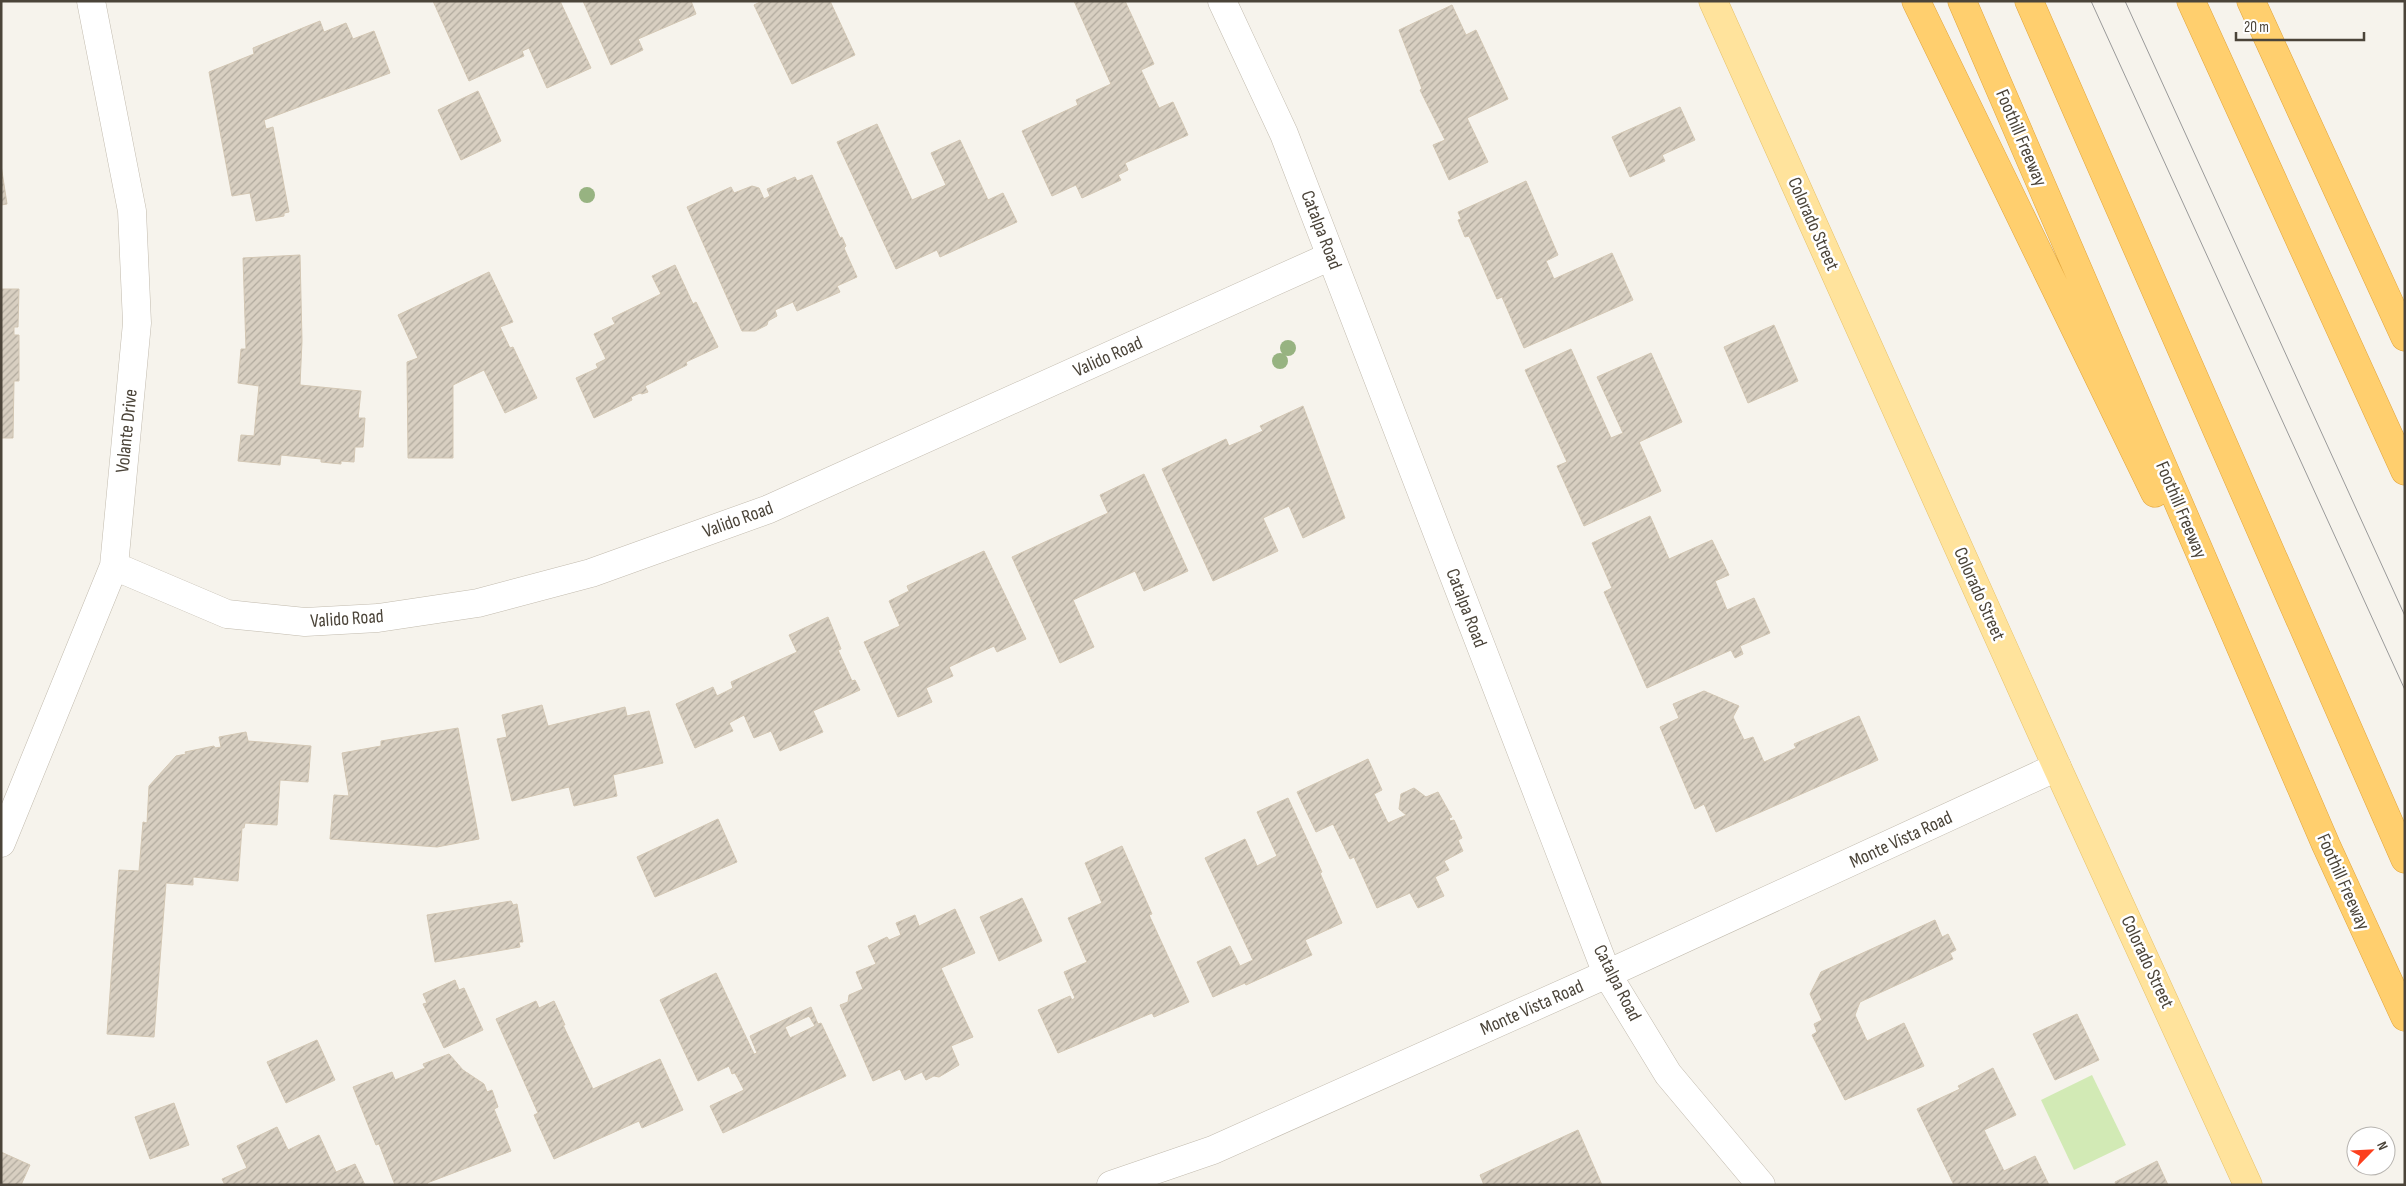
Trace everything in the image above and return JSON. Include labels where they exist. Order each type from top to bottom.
[{"type":"highway","points":[[1916,1],[2326,845]]},
{"type":"highway","name":"Foothill Freeway","points":[[1962,1],[2326,845],[2405,1017]]},
{"type":"highway","points":[[2029,1],[2405,859]]},
{"type":"highway","points":[[2191,1],[2405,471]]},
{"type":"highway","points":[[2251,1],[2405,337]]},
{"type":"main road","name":"Colorado Street","points":[[1713,1],[2057,767],[2248,1185]]},
{"type":"street","name":"Volante Drive","points":[[1,843],[114,566],[137,323],[132,211],[92,1]]},
{"type":"street","name":"Catalpa Road","points":[[1222,1],[1284,134],[1608,974],[1668,1074],[1761,1185]]},
{"type":"street","name":"Valido Road","points":[[114,566],[227,614],[305,622],[378,618],[478,603],[591,573],[769,510],[1331,256]]},
{"type":"street","name":"Monte Vista Road","points":[[1111,1185],[1214,1150],[1608,974],[2057,767]]},
{"type":"green space","points":[[2092,1075],[2126,1145],[2074,1170],[2041,1100]]},
{"type":"building","points":[[433,1],[560,1],[591,68],[547,88],[529,48],[522,51],[524,56],[469,81]]},
{"type":"building","points":[[583,1],[691,1],[696,14],[638,39],[643,50],[611,65]]},
{"type":"building","points":[[762,1],[830,1],[855,55],[792,84],[754,5]]},
{"type":"building","points":[[1074,1],[1125,1],[1154,64],[1141,70],[1159,108],[1173,102],[1188,135],[1125,163],[1128,170],[1118,175],[1121,180],[1082,198],[1076,185],[1052,196],[1022,131],[1078,105],[1076,100],[1111,84]]},
{"type":"building","points":[[1452,5],[1466,35],[1476,30],[1508,99],[1467,118],[1488,162],[1449,180],[1433,145],[1445,140],[1420,90],[1422,89],[1399,30]]},
{"type":"building","points":[[320,21],[324,32],[346,23],[353,39],[374,31],[390,73],[264,120],[266,129],[273,127],[289,212],[284,213],[284,216],[256,221],[250,193],[232,196],[209,72],[254,54],[253,48]]},
{"type":"building","points":[[478,91],[501,141],[461,160],[438,110]]},
{"type":"building","points":[[1680,107],[1695,140],[1662,155],[1665,161],[1630,177],[1612,137]]},
{"type":"building","points":[[877,124],[912,200],[946,185],[931,153],[960,140],[988,200],[1003,193],[1017,222],[940,257],[937,250],[896,269],[837,142]]},
{"type":"building","points":[[1,165],[7,204],[1,205]]},
{"type":"building","points":[[812,175],[840,238],[842,237],[846,246],[844,248],[857,277],[837,286],[840,292],[797,311],[793,302],[775,310],[777,316],[768,321],[767,325],[755,331],[742,331],[687,207],[731,187],[734,193],[752,186],[759,188],[764,199],[770,196],[767,189],[795,177],[797,181]]},
{"type":"building","points":[[1526,181],[1558,255],[1546,261],[1554,279],[1612,253],[1633,300],[1524,348],[1502,297],[1497,299],[1469,236],[1465,237],[1458,220],[1461,219],[1458,212]]},
{"type":"building","points":[[300,255],[302,341],[300,385],[361,391],[358,418],[365,418],[363,447],[355,447],[354,462],[341,461],[341,464],[321,462],[321,459],[281,455],[280,465],[238,461],[241,435],[254,436],[259,386],[238,383],[241,349],[246,349],[243,258]]},
{"type":"building","points":[[675,265],[693,304],[696,302],[718,347],[686,362],[687,365],[645,386],[648,392],[631,397],[632,400],[594,418],[576,378],[598,368],[596,364],[606,359],[594,334],[615,324],[612,318],[661,294],[652,276]]},
{"type":"building","points":[[489,272],[513,322],[500,327],[510,348],[513,347],[537,398],[505,413],[484,370],[453,385],[453,458],[408,458],[407,362],[418,358],[398,315]]},
{"type":"building","points":[[1,289],[19,289],[18,327],[14,327],[14,335],[19,335],[19,381],[14,381],[13,438],[1,438]]},
{"type":"building","points":[[1774,325],[1798,381],[1748,403],[1724,347]]},
{"type":"building","points":[[1571,349],[1611,438],[1623,433],[1597,377],[1651,353],[1682,422],[1639,442],[1661,491],[1584,526],[1557,466],[1567,462],[1525,370]]},
{"type":"building","points":[[1303,406],[1345,518],[1303,538],[1289,506],[1263,518],[1278,551],[1213,581],[1162,469],[1226,439],[1229,446],[1263,431],[1260,426]]},
{"type":"building","points":[[1144,474],[1188,571],[1144,591],[1135,571],[1073,600],[1094,647],[1060,663],[1012,557],[1108,513],[1100,495]]},
{"type":"building","points":[[1650,516],[1669,559],[1712,540],[1729,575],[1715,581],[1727,610],[1754,598],[1770,633],[1740,646],[1743,654],[1735,658],[1731,650],[1647,688],[1604,592],[1612,588],[1592,543]]},
{"type":"building","points":[[984,551],[1026,639],[997,652],[994,646],[949,667],[953,676],[926,688],[932,702],[898,717],[864,642],[900,626],[889,601],[909,591],[907,586]]},
{"type":"building","points":[[828,617],[841,649],[838,650],[852,681],[855,680],[860,690],[813,711],[823,732],[780,751],[771,731],[754,738],[744,715],[729,723],[733,731],[695,748],[676,704],[713,687],[717,696],[733,688],[731,682],[797,652],[789,635]]},
{"type":"building","points":[[1704,691],[1739,706],[1733,717],[1744,740],[1753,737],[1764,762],[1796,748],[1794,744],[1859,716],[1878,760],[1716,832],[1704,804],[1695,809],[1660,727],[1679,718],[1673,704]]},
{"type":"building","points":[[542,705],[548,726],[625,707],[627,716],[649,711],[663,763],[613,775],[617,796],[574,806],[569,787],[512,801],[497,739],[507,737],[502,715]]},
{"type":"building","points":[[458,728],[479,839],[437,847],[330,839],[334,795],[349,796],[342,753],[381,746],[381,741]]},
{"type":"building","points":[[246,732],[248,741],[311,746],[308,782],[280,780],[277,825],[245,823],[244,828],[242,828],[238,881],[193,877],[193,885],[166,883],[154,1037],[107,1034],[119,870],[139,871],[143,822],[147,823],[149,786],[176,756],[186,754],[185,752],[214,746],[215,748],[221,747],[219,737]]},
{"type":"building","points":[[1368,759],[1382,790],[1374,794],[1388,823],[1406,815],[1399,809],[1401,794],[1414,788],[1426,797],[1438,792],[1452,817],[1449,818],[1450,821],[1454,820],[1462,838],[1458,840],[1463,851],[1444,861],[1449,870],[1435,877],[1444,896],[1418,908],[1410,893],[1377,908],[1354,857],[1350,859],[1333,824],[1316,832],[1297,792]]},
{"type":"building","points":[[1288,798],[1322,872],[1320,873],[1342,923],[1305,940],[1312,955],[1246,985],[1245,983],[1213,997],[1197,962],[1230,946],[1240,966],[1253,960],[1205,858],[1245,839],[1257,866],[1277,856],[1257,812]]},
{"type":"building","points":[[718,819],[737,862],[655,897],[637,857]]},
{"type":"building","points":[[1122,846],[1152,914],[1149,915],[1189,1002],[1154,1017],[1152,1013],[1058,1053],[1038,1010],[1070,996],[1072,1000],[1075,998],[1064,972],[1087,962],[1068,918],[1102,903],[1085,863]]},
{"type":"building","points":[[1022,898],[1042,941],[999,961],[980,917]]},
{"type":"building","points":[[511,901],[513,905],[517,904],[523,942],[519,942],[520,947],[435,962],[427,915]]},
{"type":"building","points":[[955,909],[975,953],[941,968],[973,1037],[951,1046],[959,1065],[939,1077],[934,1076],[926,1080],[922,1072],[905,1080],[900,1069],[873,1081],[840,1005],[848,1002],[849,995],[863,989],[856,972],[876,964],[868,946],[887,937],[889,940],[901,935],[896,923],[915,915],[919,926]]},
{"type":"building","points":[[1935,920],[1942,937],[1948,934],[1956,950],[1950,953],[1953,959],[1860,1002],[1855,1015],[1867,1041],[1904,1023],[1924,1066],[1845,1100],[1812,1035],[1817,1032],[1814,1024],[1822,1020],[1810,994],[1821,972]]},
{"type":"building","points":[[716,973],[754,1054],[757,1053],[750,1036],[811,1007],[818,1024],[821,1023],[846,1076],[723,1133],[710,1106],[744,1090],[735,1073],[732,1074],[729,1066],[698,1081],[660,1000]],"holes":[[[809,1016],[815,1026],[790,1038],[785,1027]]]},
{"type":"building","points":[[455,980],[459,990],[464,988],[483,1030],[444,1048],[423,1004],[427,1003],[423,994]]},
{"type":"building","points":[[536,1001],[539,1008],[554,1001],[593,1089],[660,1059],[683,1110],[642,1128],[639,1121],[554,1159],[534,1115],[538,1113],[496,1019]]},
{"type":"building","points":[[2077,1014],[2099,1060],[2055,1080],[2033,1034]]},
{"type":"building","points":[[317,1040],[335,1080],[286,1103],[267,1062]]},
{"type":"building","points":[[449,1054],[463,1070],[484,1084],[487,1092],[492,1090],[498,1107],[494,1109],[511,1151],[427,1183],[428,1185],[395,1185],[379,1144],[376,1145],[353,1087],[392,1072],[395,1080],[425,1068],[423,1064]]},
{"type":"building","points":[[1993,1068],[2016,1115],[1984,1130],[2004,1171],[2035,1156],[2049,1185],[1954,1185],[1917,1109],[1960,1089],[1958,1086]]},
{"type":"building","points":[[174,1103],[189,1145],[150,1159],[135,1117]]},
{"type":"building","points":[[277,1127],[288,1150],[319,1135],[336,1172],[355,1164],[365,1185],[225,1185],[222,1179],[247,1168],[237,1146]]},
{"type":"building","points":[[1578,1130],[1602,1185],[1484,1185],[1480,1175]]},
{"type":"building","points":[[1,1152],[30,1165],[21,1185],[1,1185]]},
{"type":"building","points":[[2157,1161],[2168,1185],[2116,1185],[2115,1182]]},
{"type":"tram line","points":[[2091,1],[2405,690]]},
{"type":"tram line","points":[[2125,1],[2405,616]]}]
